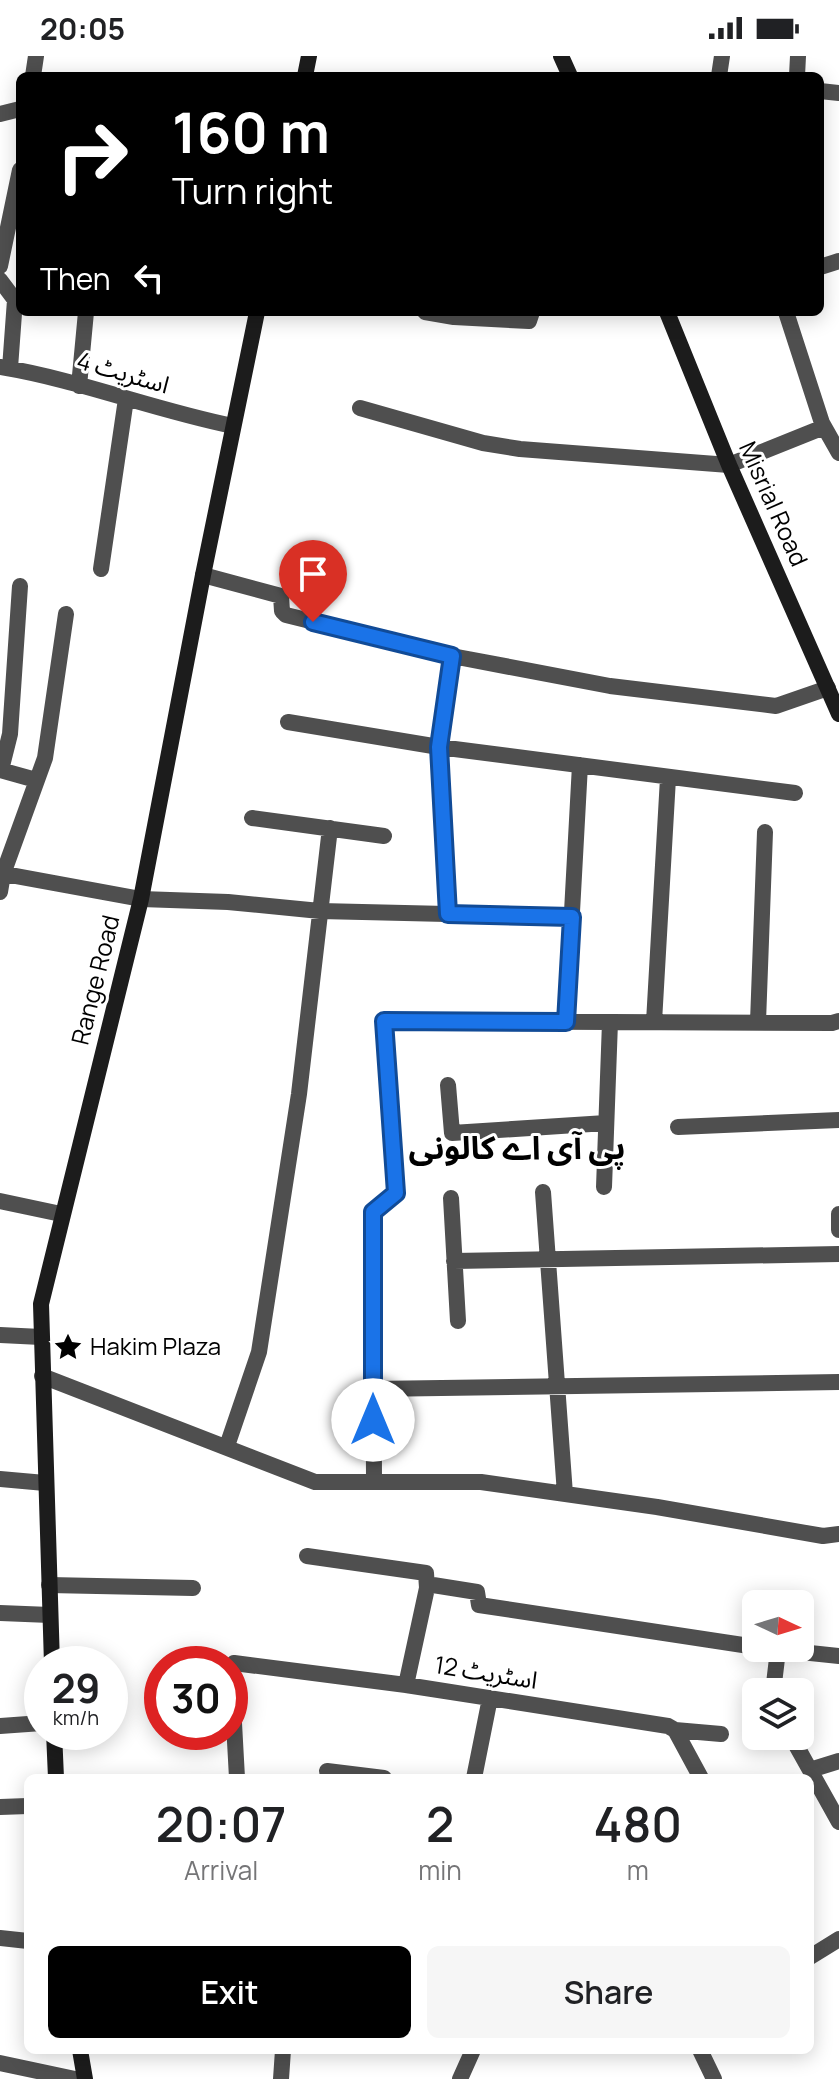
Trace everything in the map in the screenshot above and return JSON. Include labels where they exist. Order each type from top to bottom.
[{"type":"main road","name":"Range Road","points":[[51,1646],[41,1304],[141,899],[256,316]]},
{"type":"main road","name":"Misrial Road","points":[[669,316],[729,465],[839,714]]},
{"type":"main road","points":[[55,1750],[56,1774]]},
{"type":"main road","points":[[81,2054],[85,2079]]},
{"type":"street","points":[[0,266],[16,189]]},
{"type":"street","points":[[0,280],[15,300],[5,368]]},
{"type":"street","points":[[79,386],[86,316]]},
{"type":"street","points":[[448,316],[529,321],[531,316]]},
{"type":"street","points":[[787,316],[822,423],[839,453]]},
{"type":"street","name":"اسٹریٹ 4","points":[[5,368],[233,426]]},
{"type":"street","points":[[101,569],[126,399]]},
{"type":"street","points":[[360,408],[483,443],[520,449],[729,465],[819,429],[822,423]]},
{"type":"street","points":[[203,575],[279,595],[286,615],[452,656],[610,686],[776,706],[828,688]]},
{"type":"street","points":[[20,586],[10,734],[0,770],[36,780]]},
{"type":"street","points":[[0,892],[2,873],[45,758],[66,614]]},
{"type":"street","points":[[448,914],[439,747],[452,656]]},
{"type":"street","points":[[288,722],[439,747],[795,793]]},
{"type":"street","points":[[566,1022],[580,765]]},
{"type":"street","points":[[654,1022],[668,778]]},
{"type":"street","points":[[252,818],[384,836]]},
{"type":"street","points":[[227,1446],[259,1352],[299,1094],[330,828]]},
{"type":"street","points":[[758,1022],[765,832]]},
{"type":"street","points":[[2,873],[141,899],[228,902],[320,911],[572,917]]},
{"type":"street","points":[[374,1482],[373,1212],[396,1193],[384,1021],[839,1021]]},
{"type":"street","points":[[604,1187],[610,1022]]},
{"type":"street","points":[[448,1085],[452,1133],[606,1123]]},
{"type":"street","points":[[678,1127],[839,1120]]},
{"type":"street","points":[[543,1192],[565,1494]]},
{"type":"street","points":[[451,1198],[458,1321]]},
{"type":"street","points":[[0,1201],[61,1214]]},
{"type":"street","points":[[839,1214],[839,1230]]},
{"type":"street","points":[[454,1261],[839,1254]]},
{"type":"street","points":[[0,1335],[41,1337]]},
{"type":"street","points":[[42,1376],[315,1482],[481,1482],[823,1536],[839,1534]]},
{"type":"street","points":[[373,1389],[839,1382]]},
{"type":"street","points":[[0,1479],[45,1483]]},
{"type":"street","points":[[307,1556],[421,1572],[428,1577],[406,1685]]},
{"type":"street","points":[[49,1585],[193,1588]]},
{"type":"street","points":[[427,1588],[433,1585],[477,1592],[479,1605],[742,1645]]},
{"type":"street","points":[[0,1613],[50,1615]]},
{"type":"street","points":[[814,1653],[839,1656]]},
{"type":"street","name":"اسٹریٹ 12","points":[[237,1774],[231,1668],[234,1663],[406,1685],[668,1726],[675,1730],[721,1734]]},
{"type":"street","points":[[475,1774],[490,1698]]},
{"type":"street","points":[[0,1726],[24,1724]]},
{"type":"street","points":[[675,1730],[699,1774]]},
{"type":"street","points":[[799,1750],[812,1774]]},
{"type":"street","points":[[810,1770],[839,1761]]},
{"type":"street","points":[[327,1771],[346,1774]]},
{"type":"street","points":[[814,1777],[839,1822]]},
{"type":"street","points":[[0,1807],[24,1806]]},
{"type":"street","points":[[0,1938],[24,1941]]},
{"type":"street","points":[[814,1955],[839,1939]]},
{"type":"street","points":[[281,2079],[283,2054]]},
{"type":"street","points":[[460,2079],[471,2054]]},
{"type":"street","points":[[702,2054],[714,2079]]},
{"type":"street","points":[[0,2063],[75,2079]]},
{"type":"place","name":"Hakim Plaza","points":[[68,1347]]},
{"type":"district","name":"پی آی اے کالونی","points":[[517,1148]]},
{"type":"route","points":[[313,622],[452,656],[439,747],[448,914],[572,917],[566,1022],[384,1021],[396,1193],[373,1210],[373,1420]]}]
